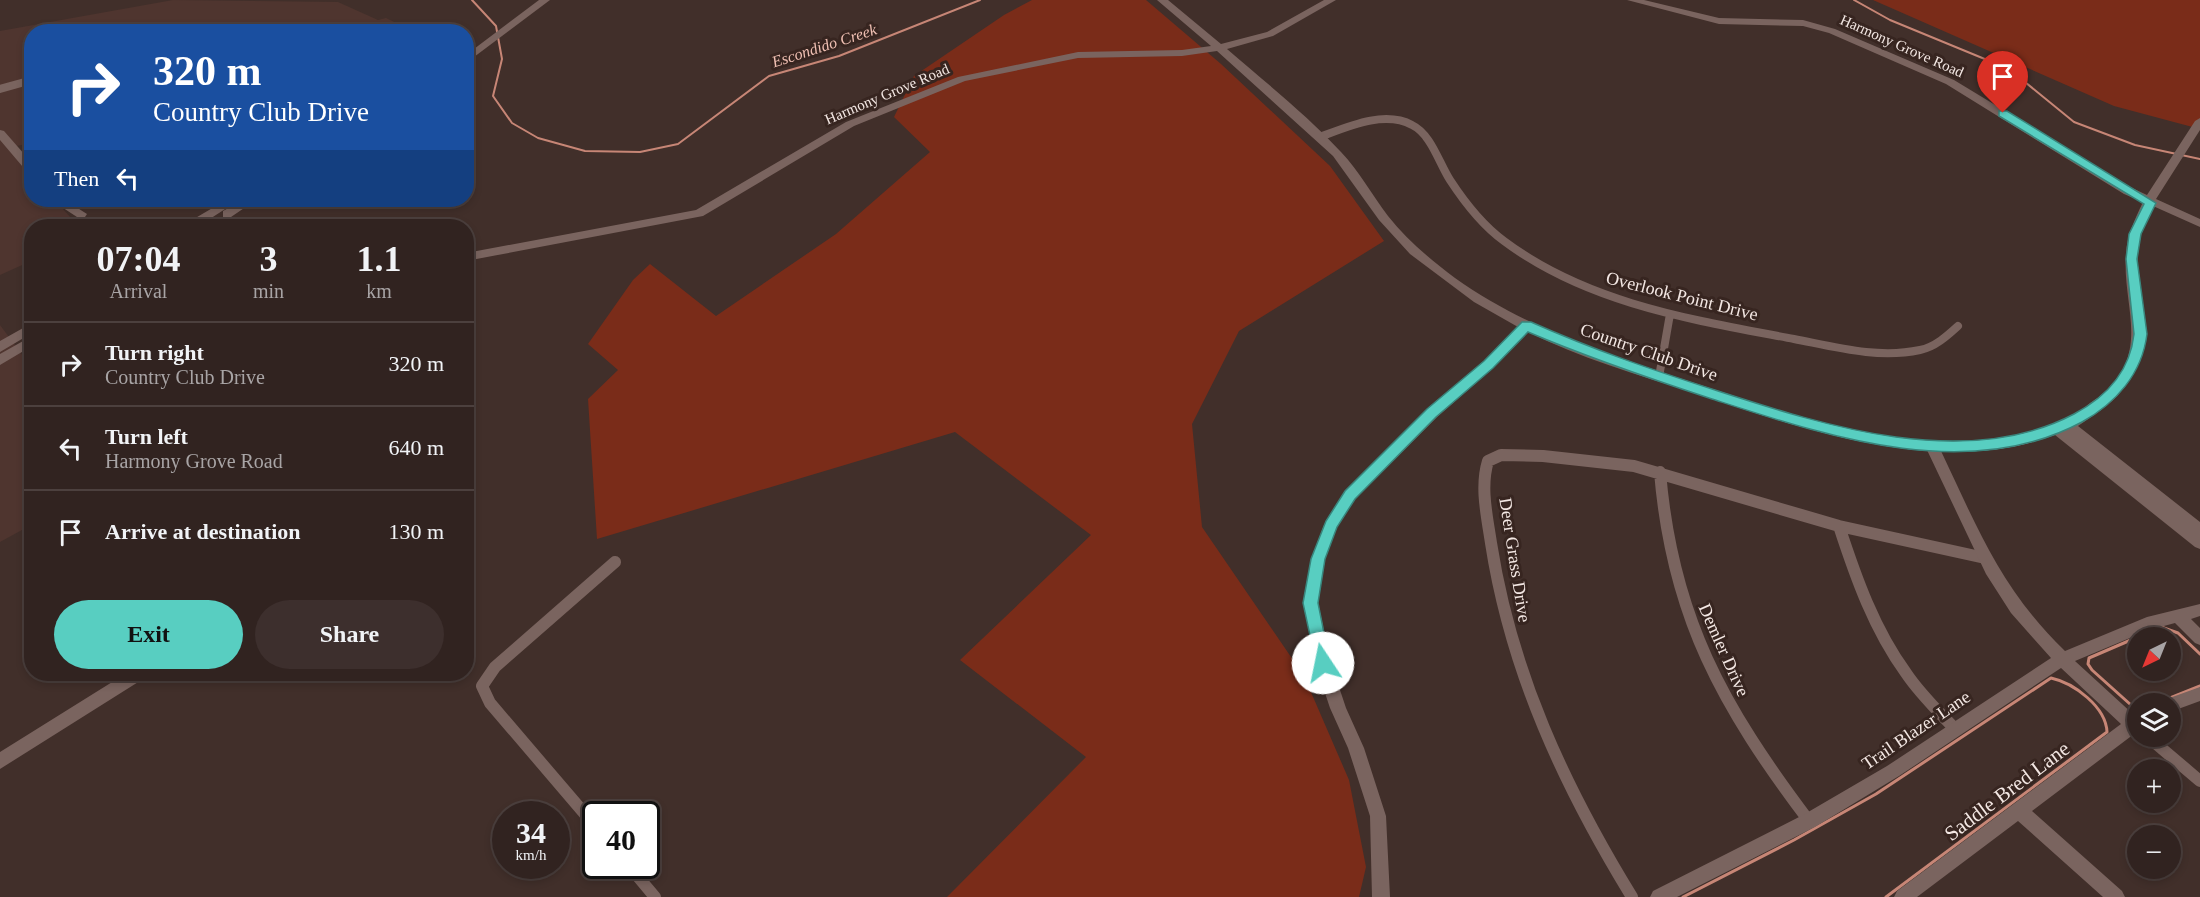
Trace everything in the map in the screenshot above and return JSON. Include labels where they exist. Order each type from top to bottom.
[{"type":"street","points":[[474,50],[537,0]]},
{"type":"street","points":[[474,50],[545,0]]},
{"type":"street","name":"Country Club Drive","points":[[1162,0],[1203,33],[1320,137],[1353,173],[1393,229],[1423,259],[1478,300],[1526,326],[1590,354],[1841,433],[1887,442],[1932,446],[1993,444],[2034,437],[2062,427],[2096,408],[2111,395],[2129,373],[2135,360],[2140,334],[2133,274],[2133,247],[2138,227],[2200,121]]},
{"type":"street","name":"Harmony Grove Road","points":[[474,256],[699,213],[833,133],[962,79],[1078,56],[1182,53],[1220,48],[1270,34],[1331,0]]},
{"type":"street","name":"Harmony Grove Road","points":[[1632,0],[1701,19],[1734,23],[1803,23],[1839,33],[1958,86],[2150,203],[2200,223]]},
{"type":"street","points":[[0,89],[24,82]]},
{"type":"street","name":"Overlook Point Drive","points":[[1320,137],[1383,119],[1398,119],[1416,126],[1424,134],[1477,218],[1504,242],[1580,286],[1670,314],[1841,348],[1885,353],[1911,352],[1933,346],[1958,326]]},
{"type":"street","points":[[0,133],[24,162]]},
{"type":"street","points":[[69,207],[81,214]]},
{"type":"street","points":[[202,219],[222,207]]},
{"type":"street","points":[[219,219],[239,207]]},
{"type":"street","points":[[1659,377],[1670,314]]},
{"type":"street","points":[[1381,897],[1378,816],[1356,748],[1338,708],[1323,663],[1311,603],[1318,559],[1331,525],[1350,495],[1432,413],[1488,364],[1526,326]]},
{"type":"street","points":[[0,347],[24,332]]},
{"type":"street","points":[[0,360],[24,345]]},
{"type":"street","points":[[2062,427],[2200,531]]},
{"type":"street","points":[[2062,427],[2200,543]]},
{"type":"street","points":[[1932,446],[1984,558],[2021,615],[2063,659],[2127,717]]},
{"type":"street","name":"Deer Grass Drive","points":[[1632,897],[1575,799],[1522,676],[1509,633],[1495,569],[1485,471],[1488,461],[1501,455],[1572,457],[1660,472],[1839,526],[1984,558]]},
{"type":"street","name":"Demler Drive","points":[[1660,472],[1663,516],[1672,561],[1689,621],[1700,647],[1749,740],[1809,821]]},
{"type":"street","points":[[1839,526],[1863,596],[1885,641],[1910,679],[1955,729]]},
{"type":"street","points":[[582,810],[490,703],[482,686],[495,667],[615,562]]},
{"type":"street","name":"Trail Blazer Lane","points":[[1659,897],[1809,821],[2063,659],[2140,627],[2200,610]]},
{"type":"street","points":[[2178,616],[2200,638]]},
{"type":"street","points":[[0,761],[127,681]]},
{"type":"street","points":[[2181,701],[2200,694]]},
{"type":"street","name":"Saddle Bred Lane","points":[[1903,897],[2127,732]]},
{"type":"street","points":[[2159,747],[2200,781]]},
{"type":"street","points":[[2020,811],[2116,897]]},
{"type":"street","points":[[640,879],[656,897]]},
{"type":"shaded area","points":[[173,0],[338,2],[378,20],[386,18],[398,24],[39,24]]},
{"type":"shaded area","points":[[1032,0],[1146,0],[1221,64],[1330,166],[1384,241],[1239,331],[1192,424],[1202,527],[1304,676],[1349,780],[1366,867],[1359,897],[947,897],[1086,757],[960,660],[1091,535],[955,432],[597,539],[588,399],[618,370],[588,344],[633,280],[650,264],[716,316],[836,234],[930,152],[894,117],[914,76],[1004,15]]},
{"type":"shaded area","points":[[1873,0],[2200,0],[2200,129],[2114,106]]},
{"type":"shaded area","points":[[24,27],[24,144],[12,147],[24,162],[24,207],[61,207],[72,219],[24,219],[24,264],[0,275],[0,31]]},
{"type":"shaded area","points":[[0,325],[24,357],[24,529],[0,542]]},
{"type":"waterway","name":"Escondido Creek","points":[[472,0],[496,26],[502,59],[493,96],[512,123],[538,138],[585,151],[640,152],[678,144],[769,76],[839,56],[980,0]]},
{"type":"waterway","name":"Escondido Creek","points":[[1854,0],[1890,20],[2009,69],[2074,122],[2135,145],[2200,159]]},
{"type":"waterway","points":[[2127,701],[2092,670],[2088,664],[2089,658],[2161,627],[2178,633],[2200,654]]},
{"type":"waterway","points":[[1683,897],[1794,840],[1876,794],[2051,678],[2079,691],[2095,705],[2101,714],[2107,732],[1886,897]]},
{"type":"waterway","points":[[2181,694],[2200,686]]},
{"type":"route","points":[[1323,663],[1311,603],[1318,559],[1331,525],[1350,495],[1432,413],[1488,364],[1526,326],[1603,359],[1816,427],[1866,439],[1932,446],[1970,446],[2014,442],[2057,429],[2096,408],[2111,395],[2129,373],[2139,345],[2140,334],[2132,259],[2135,234],[2150,203],[2003,113]]}]
